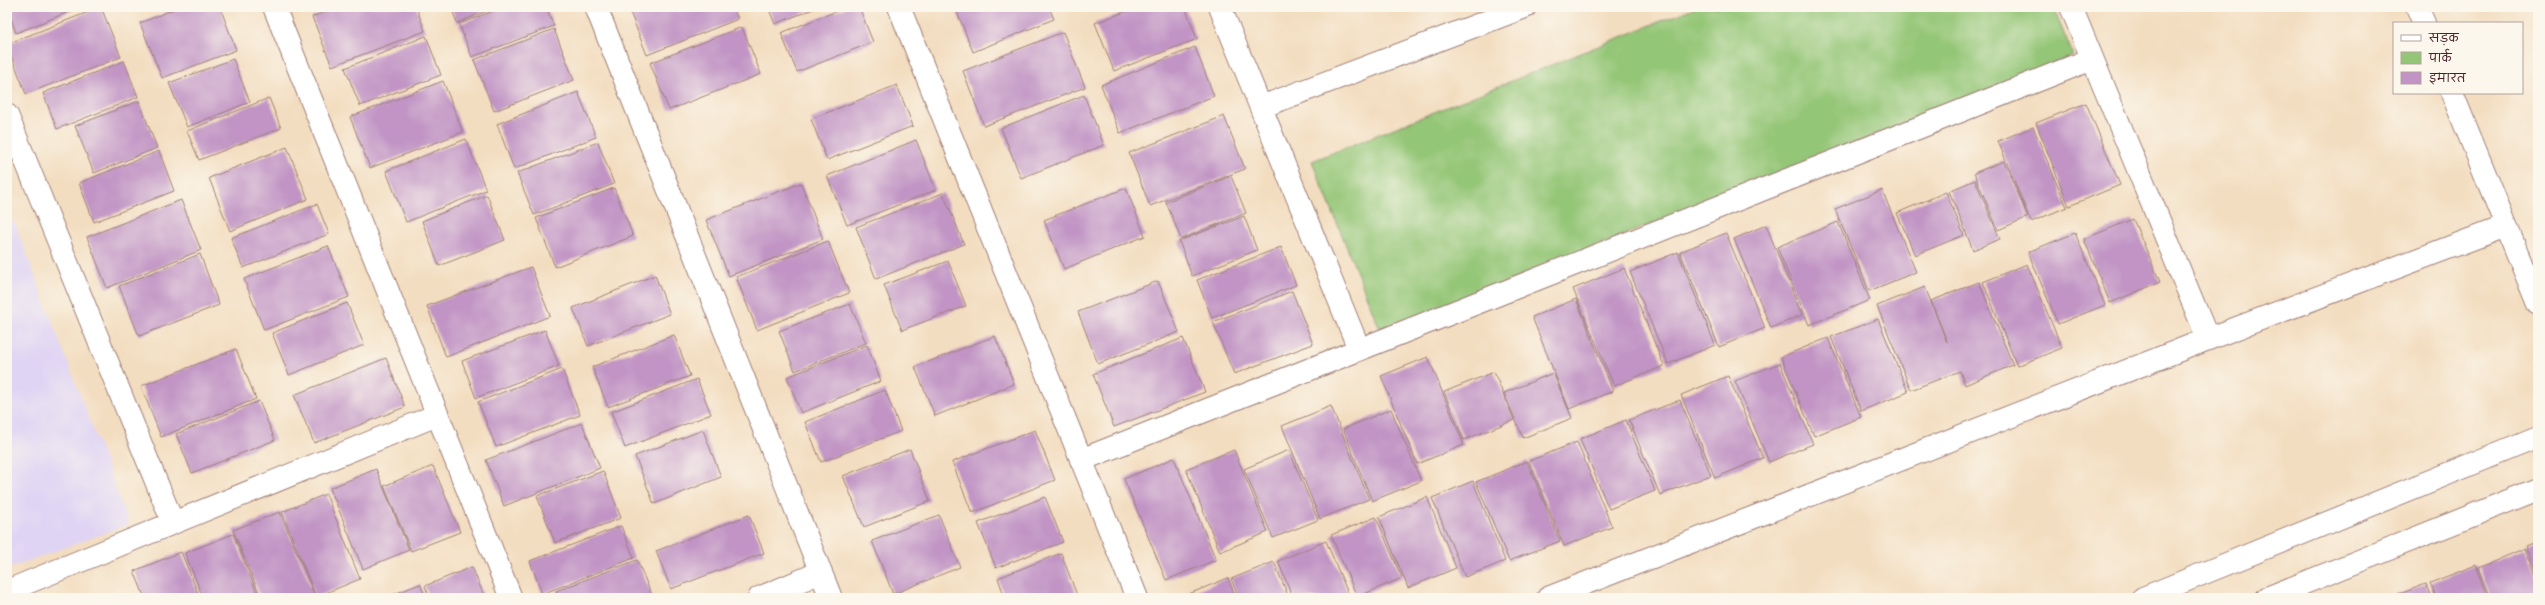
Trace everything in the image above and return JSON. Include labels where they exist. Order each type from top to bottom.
[{"type":"street","points":[[274,7],[511,598]]},
{"type":"street","points":[[596,7],[831,598]]},
{"type":"street","points":[[899,7],[1137,598]]},
{"type":"street","points":[[1220,7],[1359,349]]},
{"type":"street","points":[[1261,107],[1525,7]]},
{"type":"street","points":[[2071,7],[2208,339]]},
{"type":"street","points":[[2417,7],[2424,22]]},
{"type":"street","points":[[1082,460],[2092,59]]},
{"type":"street","points":[[2452,94],[2538,304]]},
{"type":"street","points":[[7,115],[173,523]]},
{"type":"street","points":[[1548,598],[2208,339],[2506,226]]},
{"type":"street","points":[[7,591],[437,415]]},
{"type":"street","points":[[2143,598],[2191,589],[2538,438]]},
{"type":"street","points":[[2267,598],[2538,489]]},
{"type":"street","points":[[758,598],[821,572]]},
{"type":"shaded area","points":[[14,221],[129,524],[7,569],[7,224]]},
{"type":"green space","points":[[1696,7],[2053,7],[2073,56],[1381,332],[1312,161]]},
{"type":"building","points":[[7,7],[81,7],[16,33]]},
{"type":"building","points":[[101,7],[121,57],[26,94],[7,44]]},
{"type":"building","points":[[179,7],[220,7],[236,50],[162,78],[140,23]]},
{"type":"building","points":[[338,7],[416,7],[425,31],[332,66],[312,17]]},
{"type":"building","points":[[451,7],[497,7],[457,23]]},
{"type":"building","points":[[504,7],[546,7],[554,26],[472,57],[459,24]]},
{"type":"building","points":[[642,7],[733,7],[738,19],[647,55],[630,12]]},
{"type":"building","points":[[768,7],[818,7],[775,24]]},
{"type":"building","points":[[847,7],[859,7],[873,42],[797,72],[781,33]]},
{"type":"building","points":[[955,7],[1049,7],[1054,19],[973,52]]},
{"type":"building","points":[[1138,7],[1185,7],[1197,39],[1114,71],[1095,23]]},
{"type":"building","points":[[742,27],[761,74],[669,110],[650,63]]},
{"type":"building","points":[[554,29],[574,80],[494,111],[474,60]]},
{"type":"building","points":[[1063,32],[1085,87],[984,126],[963,71]]},
{"type":"building","points":[[426,36],[441,75],[360,106],[345,68]]},
{"type":"building","points":[[1195,47],[1214,96],[1120,133],[1101,85]]},
{"type":"building","points":[[233,59],[250,102],[187,127],[169,83]]},
{"type":"building","points":[[124,61],[138,97],[57,129],[43,93]]},
{"type":"building","points":[[443,81],[463,132],[370,168],[350,117]]},
{"type":"building","points":[[897,85],[913,126],[827,160],[811,119]]},
{"type":"building","points":[[578,92],[596,137],[514,169],[497,124]]},
{"type":"building","points":[[1084,95],[1104,145],[1021,178],[1001,128]]},
{"type":"building","points":[[269,98],[281,128],[199,160],[187,131]]},
{"type":"building","points":[[139,101],[157,148],[94,173],[75,126]]},
{"type":"building","points":[[2086,103],[2120,185],[2069,206],[2036,123]]},
{"type":"building","points":[[1224,116],[1245,169],[1150,206],[1129,153]]},
{"type":"building","points":[[2033,127],[2067,207],[2031,222],[1998,141]]},
{"type":"building","points":[[466,139],[486,190],[406,222],[386,171]]},
{"type":"building","points":[[916,140],[936,190],[847,225],[827,176]]},
{"type":"building","points":[[598,142],[614,184],[534,215],[517,173]]},
{"type":"building","points":[[287,147],[308,199],[230,231],[209,178]]},
{"type":"building","points":[[159,151],[174,191],[94,222],[79,183]]},
{"type":"building","points":[[2004,161],[2028,217],[1998,230],[1974,173]]},
{"type":"building","points":[[1231,176],[1246,213],[1181,239],[1166,202]]},
{"type":"building","points":[[1975,180],[2000,239],[1973,250],[1949,191]]},
{"type":"building","points":[[801,183],[823,239],[729,276],[706,220]]},
{"type":"building","points":[[614,188],[633,236],[555,267],[536,218]]},
{"type":"building","points":[[1126,188],[1145,236],[1064,269],[1044,220]]},
{"type":"building","points":[[1882,190],[1916,272],[1869,291],[1835,209]]},
{"type":"building","points":[[1946,192],[1964,235],[1915,255],[1897,213]]},
{"type":"building","points":[[943,193],[964,244],[876,279],[856,227]]},
{"type":"building","points":[[487,195],[505,240],[439,266],[422,221]]},
{"type":"building","points":[[181,200],[201,250],[107,288],[87,237]]},
{"type":"building","points":[[317,204],[329,234],[243,268],[231,238]]},
{"type":"building","points":[[1244,216],[1257,250],[1192,276],[1179,241]]},
{"type":"building","points":[[2133,219],[2160,282],[2110,303],[2084,239]]},
{"type":"building","points":[[1838,222],[1870,300],[1809,325],[1777,247]]},
{"type":"building","points":[[1766,225],[1802,315],[1771,328],[1734,239]]},
{"type":"building","points":[[1726,233],[1765,328],[1719,347],[1680,252]]},
{"type":"building","points":[[2075,233],[2105,305],[2058,324],[2028,252]]},
{"type":"building","points":[[828,241],[849,293],[757,330],[736,277]]},
{"type":"building","points":[[328,246],[349,297],[264,330],[244,279]]},
{"type":"building","points":[[1281,247],[1296,285],[1212,318],[1197,280]]},
{"type":"building","points":[[1678,252],[1715,345],[1668,364],[1630,272]]},
{"type":"building","points":[[200,254],[219,305],[139,336],[119,286]]},
{"type":"building","points":[[948,261],[966,306],[902,330],[884,285]]},
{"type":"building","points":[[2027,264],[2062,348],[2017,366],[1983,282]]},
{"type":"building","points":[[531,267],[550,316],[446,357],[427,306]]},
{"type":"building","points":[[1624,268],[1664,366],[1614,386],[1573,289]]},
{"type":"building","points":[[655,275],[670,314],[588,346],[573,308]]},
{"type":"building","points":[[1158,281],[1179,332],[1098,364],[1078,312]]},
{"type":"building","points":[[1979,282],[2013,365],[1965,385],[1960,371],[1911,390],[1877,306],[1925,287],[1947,342],[1931,301]]},
{"type":"building","points":[[1292,291],[1313,344],[1234,374],[1213,322]]},
{"type":"building","points":[[1576,299],[1613,391],[1569,409],[1532,317]]},
{"type":"building","points":[[347,303],[364,345],[289,375],[272,333]]},
{"type":"building","points":[[850,304],[866,343],[795,371],[779,331]]},
{"type":"building","points":[[1878,319],[1908,392],[1861,411],[1831,337]]},
{"type":"building","points":[[545,330],[559,366],[476,398],[462,361]]},
{"type":"building","points":[[674,335],[690,376],[608,407],[592,367]]},
{"type":"building","points":[[995,336],[1014,384],[935,416],[915,367]]},
{"type":"building","points":[[1183,338],[1205,392],[1114,427],[1093,374]]},
{"type":"building","points":[[1828,338],[1861,417],[1814,436],[1781,357]]},
{"type":"building","points":[[867,345],[881,381],[801,413],[787,377]]},
{"type":"building","points":[[236,349],[256,399],[161,437],[141,386]]},
{"type":"building","points":[[1428,357],[1464,445],[1417,464],[1381,376]]},
{"type":"building","points":[[386,358],[405,407],[314,443],[294,395]]},
{"type":"building","points":[[1780,363],[1813,444],[1769,462],[1735,381]]},
{"type":"building","points":[[562,369],[580,415],[496,447],[478,402]]},
{"type":"building","points":[[1494,372],[1514,420],[1464,440],[1444,392]]},
{"type":"building","points":[[1553,373],[1572,418],[1523,438],[1504,393]]},
{"type":"building","points":[[1728,376],[1763,458],[1715,478],[1681,395]]},
{"type":"building","points":[[697,379],[711,414],[625,448],[611,412]]},
{"type":"building","points":[[885,390],[901,431],[821,462],[805,422]]},
{"type":"building","points":[[1680,400],[1711,475],[1660,495],[1629,420]]},
{"type":"building","points":[[259,401],[275,440],[192,473],[176,434]]},
{"type":"building","points":[[1331,406],[1369,499],[1320,519],[1282,426]]},
{"type":"building","points":[[1391,409],[1421,481],[1372,501],[1343,429]]},
{"type":"building","points":[[1626,420],[1655,491],[1609,509],[1580,439]]},
{"type":"building","points":[[582,423],[600,468],[504,506],[486,460]]},
{"type":"building","points":[[703,430],[721,477],[654,504],[635,456]]},
{"type":"building","points":[[1035,430],[1055,480],[972,513],[952,462]]},
{"type":"building","points":[[1577,442],[1612,527],[1564,546],[1529,461]]},
{"type":"building","points":[[910,449],[930,501],[864,527],[843,476]]},
{"type":"building","points":[[1234,450],[1268,532],[1220,552],[1186,469]]},
{"type":"building","points":[[1289,450],[1318,520],[1273,538],[1244,469]]},
{"type":"building","points":[[1174,458],[1216,560],[1166,580],[1124,479]]},
{"type":"building","points":[[1527,461],[1560,541],[1509,561],[1476,482]]},
{"type":"building","points":[[433,466],[460,532],[411,551],[384,486]]},
{"type":"building","points":[[376,469],[409,550],[363,569],[330,488]]},
{"type":"building","points":[[603,471],[621,518],[555,543],[537,496]]},
{"type":"building","points":[[1473,481],[1505,561],[1465,577],[1432,498]]},
{"type":"building","points":[[326,494],[360,579],[316,597],[282,512]]},
{"type":"building","points":[[1045,497],[1063,542],[996,568],[978,523]]},
{"type":"building","points":[[1427,497],[1456,568],[1408,588],[1379,517]]},
{"type":"building","points":[[280,512],[315,597],[261,598],[233,530]]},
{"type":"building","points":[[749,515],[764,553],[671,589],[656,551]]},
{"type":"building","points":[[939,515],[960,567],[893,594],[872,541]]},
{"type":"building","points":[[1376,517],[1402,578],[1357,597],[1331,535]]},
{"type":"building","points":[[621,526],[634,558],[542,594],[530,561]]},
{"type":"building","points":[[233,534],[259,598],[203,598],[185,553]]},
{"type":"building","points":[[2538,540],[2538,574],[2526,545]]},
{"type":"building","points":[[1326,541],[1350,598],[1293,598],[1278,561]]},
{"type":"building","points":[[2525,548],[2538,580],[2538,598],[2491,598],[2479,568]]},
{"type":"building","points":[[181,552],[200,598],[145,598],[134,571]]},
{"type":"building","points":[[1061,553],[1078,598],[1005,598],[998,578]]},
{"type":"building","points":[[637,560],[653,598],[558,598],[556,591]]},
{"type":"building","points":[[1274,562],[1289,598],[1239,598],[1231,579]]},
{"type":"building","points":[[2476,565],[2489,598],[2436,598],[2430,583]]},
{"type":"building","points":[[472,567],[485,598],[430,598],[425,586]]},
{"type":"building","points":[[1228,578],[1236,598],[1179,598]]},
{"type":"building","points":[[420,584],[426,598],[384,598]]},
{"type":"building","points":[[2426,584],[2432,598],[2389,598]]}]
